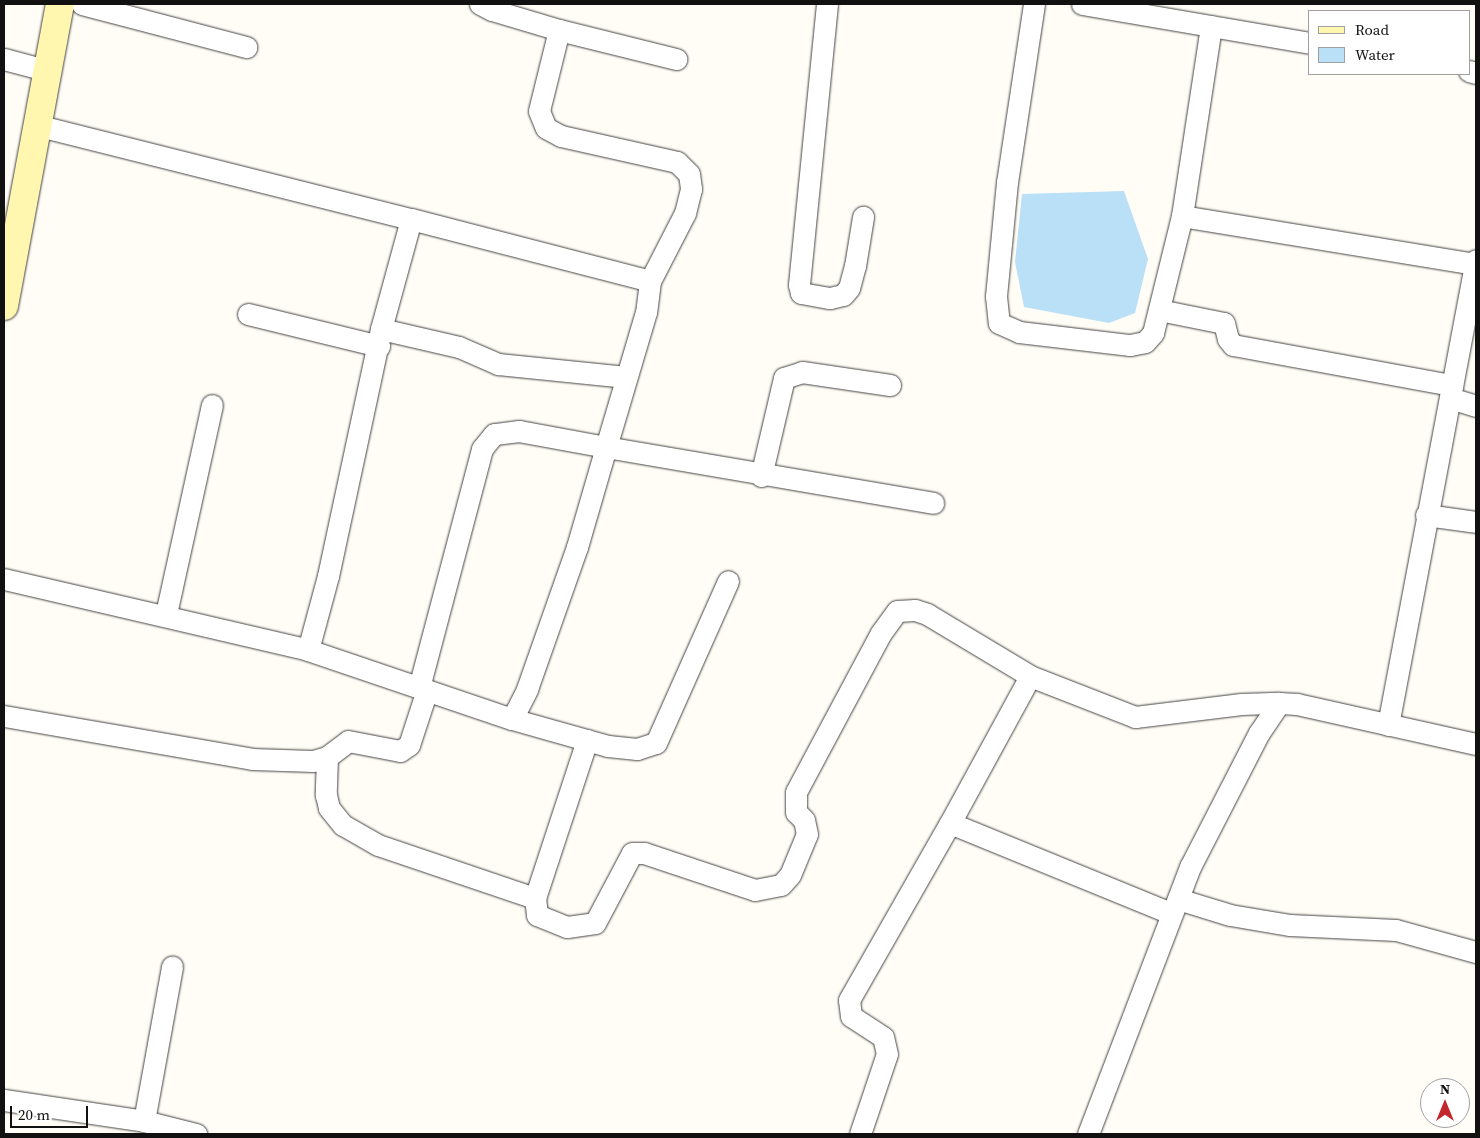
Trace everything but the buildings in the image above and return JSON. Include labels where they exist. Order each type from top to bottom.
[{"type":"street","points":[[4,306],[40,126],[60,4]]},
{"type":"street","points":[[82,4],[246,47]]},
{"type":"street","points":[[480,4],[492,10],[559,30],[676,59]]},
{"type":"street","points":[[827,4],[799,285],[801,293],[830,298],[843,296],[849,288],[855,266],[863,217]]},
{"type":"street","points":[[1034,4],[1007,182],[996,296],[999,323],[1019,332],[1130,345],[1145,342],[1153,333],[1182,216],[1211,26]]},
{"type":"street","points":[[1082,4],[1308,43]]},
{"type":"street","points":[[512,719],[527,689],[577,547],[646,312],[650,281],[685,213],[691,189],[690,174],[677,162],[561,136],[546,128],[539,111],[559,30]]},
{"type":"street","points":[[4,59],[48,71]]},
{"type":"street","points":[[40,126],[650,281]]},
{"type":"street","points":[[1182,216],[1476,262],[1426,515],[1388,725]]},
{"type":"street","points":[[308,650],[328,576],[380,337],[412,219]]},
{"type":"street","points":[[1159,310],[1224,323],[1228,339],[1234,345],[1451,392],[1476,406]]},
{"type":"street","points":[[248,314],[380,337],[459,347],[498,364],[626,377]]},
{"type":"street","points":[[761,476],[784,378],[802,372],[890,385]]},
{"type":"street","points":[[166,614],[212,405]]},
{"type":"street","points":[[4,716],[252,759],[313,761],[327,757],[348,741],[400,751],[409,745],[476,469],[487,440],[494,434],[519,431],[761,476],[933,503]]},
{"type":"street","points":[[1426,515],[1476,522]]},
{"type":"street","points":[[4,580],[166,614],[308,650],[512,719],[587,740],[637,749],[656,743],[728,581]]},
{"type":"street","points":[[587,740],[535,898],[537,915],[548,922],[567,928],[594,923],[624,862],[632,854],[644,853],[755,890],[781,885],[790,875],[807,834],[804,820],[794,804],[796,792],[885,627],[897,611],[915,610],[927,614],[1030,676],[1135,717],[1241,704],[1296,704],[1476,744]]},
{"type":"street","points":[[860,1134],[886,1054],[882,1038],[851,1016],[849,1000],[950,823],[1030,676]]},
{"type":"street","points":[[1088,1134],[1174,906],[1215,814],[1259,733],[1279,704]]},
{"type":"street","points":[[327,757],[326,796],[329,808],[343,825],[378,845],[535,898]]},
{"type":"street","points":[[950,823],[1174,906],[1290,925],[1396,930],[1476,952]]},
{"type":"street","points":[[150,1126],[172,967]]},
{"type":"street","points":[[4,1100],[196,1134]]},
{"type":"water","points":[[1124,191],[1148,259],[1135,313],[1109,323],[1024,307],[1015,262],[1022,194]]}]
